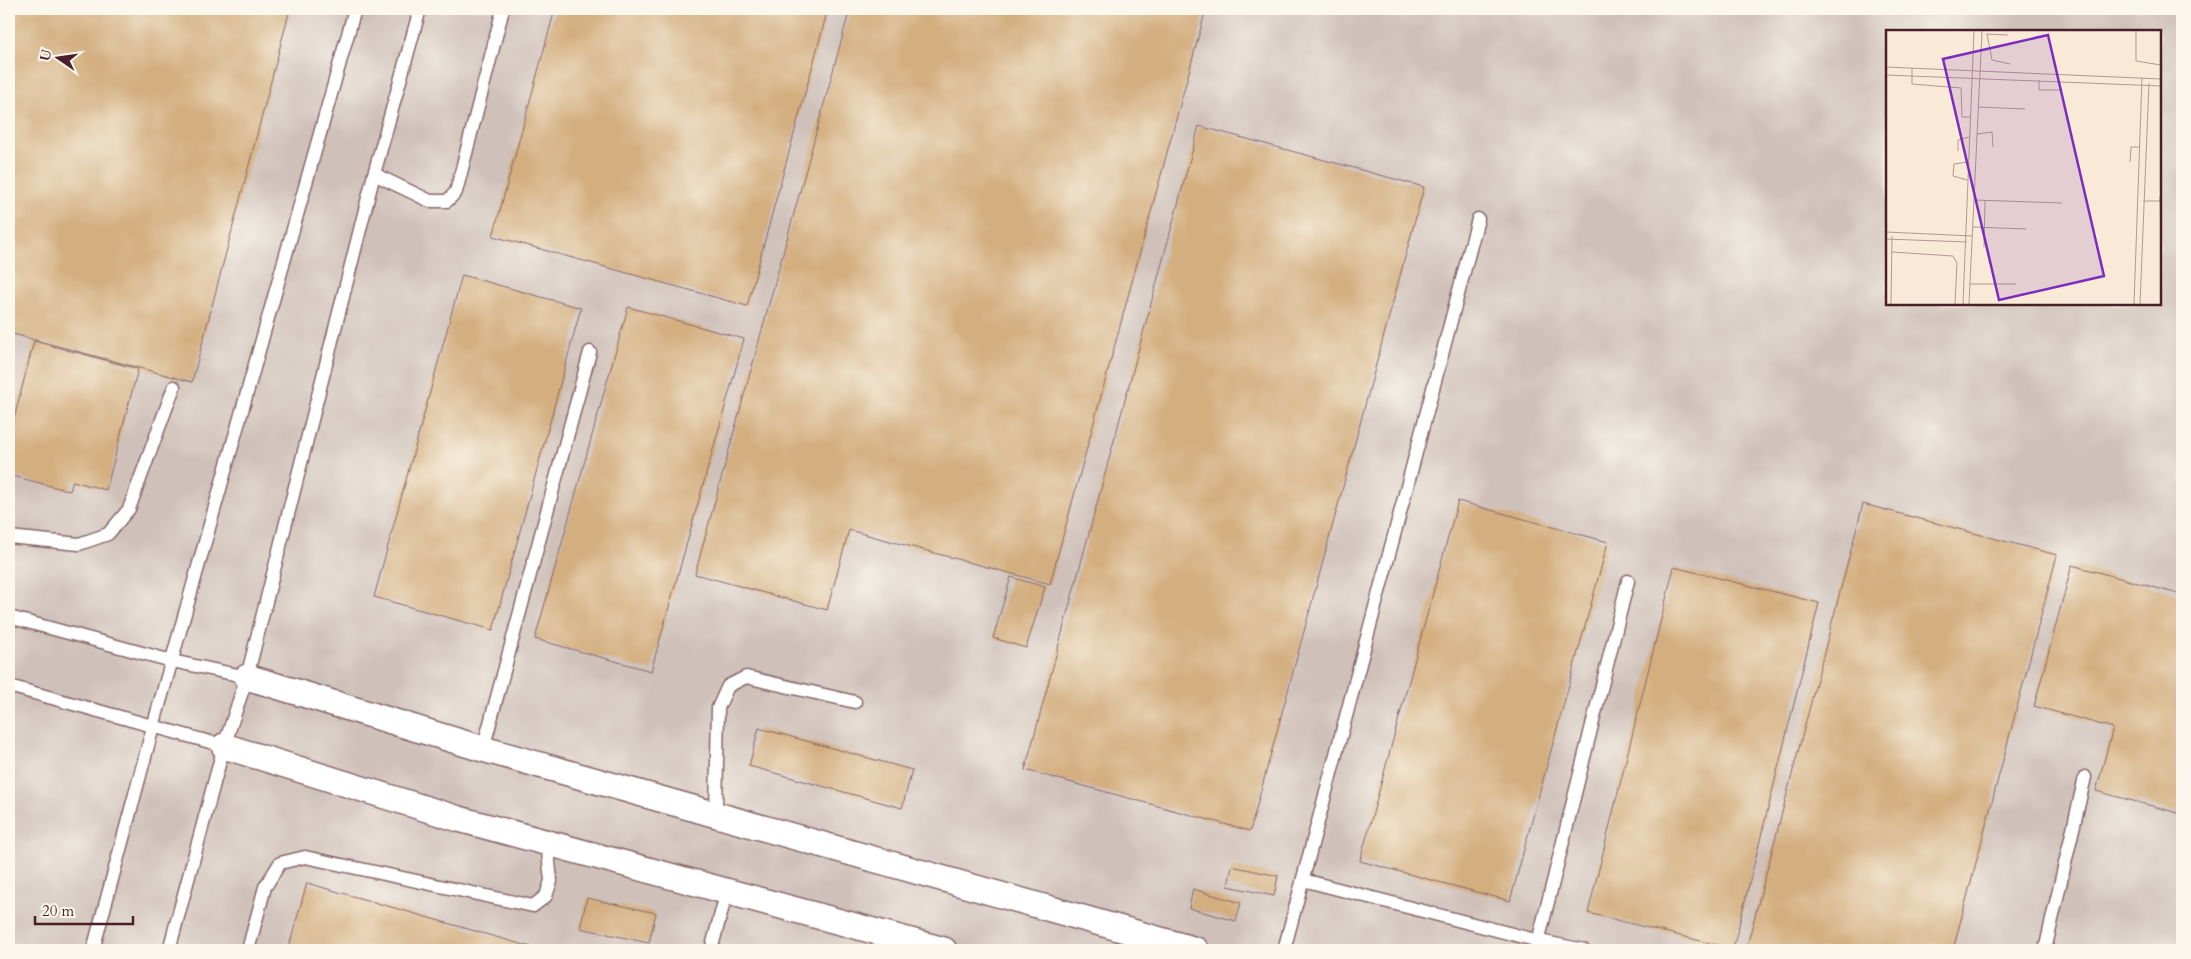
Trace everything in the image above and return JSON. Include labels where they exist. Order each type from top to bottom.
[{"type":"street","points":[[247,677],[483,749],[1196,950]]},
{"type":"street","points":[[224,746],[459,819],[938,949]]},
{"type":"lane","points":[[93,950],[153,727],[355,9]]},
{"type":"lane","points":[[169,950],[224,746],[247,677],[374,174],[420,9]]},
{"type":"lane","points":[[374,174],[430,201],[447,201],[456,192],[503,9]]},
{"type":"lane","points":[[1284,950],[1478,219]]},
{"type":"lane","points":[[483,749],[590,352]]},
{"type":"lane","points":[[9,537],[79,544],[108,534],[129,509],[174,387]]},
{"type":"lane","points":[[1538,946],[1628,581]]},
{"type":"lane","points":[[9,617],[172,661],[247,677]]},
{"type":"lane","points":[[716,814],[718,708],[728,686],[746,677],[855,702]]},
{"type":"lane","points":[[9,686],[224,746]]},
{"type":"lane","points":[[2045,950],[2085,777]]},
{"type":"lane","points":[[248,950],[266,887],[280,863],[305,857],[533,906],[546,896],[551,881],[547,843]]},
{"type":"lane","points":[[1303,880],[1538,946],[1584,950]]},
{"type":"lane","points":[[712,950],[727,891]]},
{"type":"shaded area","points":[[9,9],[2182,9],[2182,950],[9,950]]},
{"type":"building","points":[[9,9],[290,9],[192,382],[9,333]]},
{"type":"building","points":[[555,9],[828,9],[747,306],[493,236]]},
{"type":"building","points":[[850,9],[1206,9],[1050,584],[849,530],[827,610],[695,574]]},
{"type":"building","points":[[1199,126],[1424,187],[1250,831],[1025,770]]},
{"type":"building","points":[[462,275],[581,308],[493,630],[374,597]]},
{"type":"building","points":[[628,307],[744,339],[651,671],[535,639]]},
{"type":"building","points":[[34,341],[138,369],[106,490],[73,481],[70,491],[9,475],[9,438]]},
{"type":"building","points":[[1458,501],[1608,542],[1510,901],[1360,861]]},
{"type":"building","points":[[1863,504],[2057,555],[1953,950],[1746,950]]},
{"type":"building","points":[[2072,565],[2182,595],[2182,814],[2096,791],[2113,728],[2034,706]]},
{"type":"building","points":[[1674,567],[1819,603],[1733,949],[1588,913]]},
{"type":"building","points":[[1011,577],[1045,587],[1026,648],[993,638]]},
{"type":"building","points":[[759,728],[912,770],[902,808],[749,766]]},
{"type":"building","points":[[1232,866],[1278,876],[1274,896],[1228,886]]},
{"type":"building","points":[[307,883],[538,949],[538,950],[288,950]]},
{"type":"building","points":[[1193,889],[1241,903],[1236,921],[1189,908]]},
{"type":"building","points":[[587,898],[656,913],[649,943],[580,928]]}]
